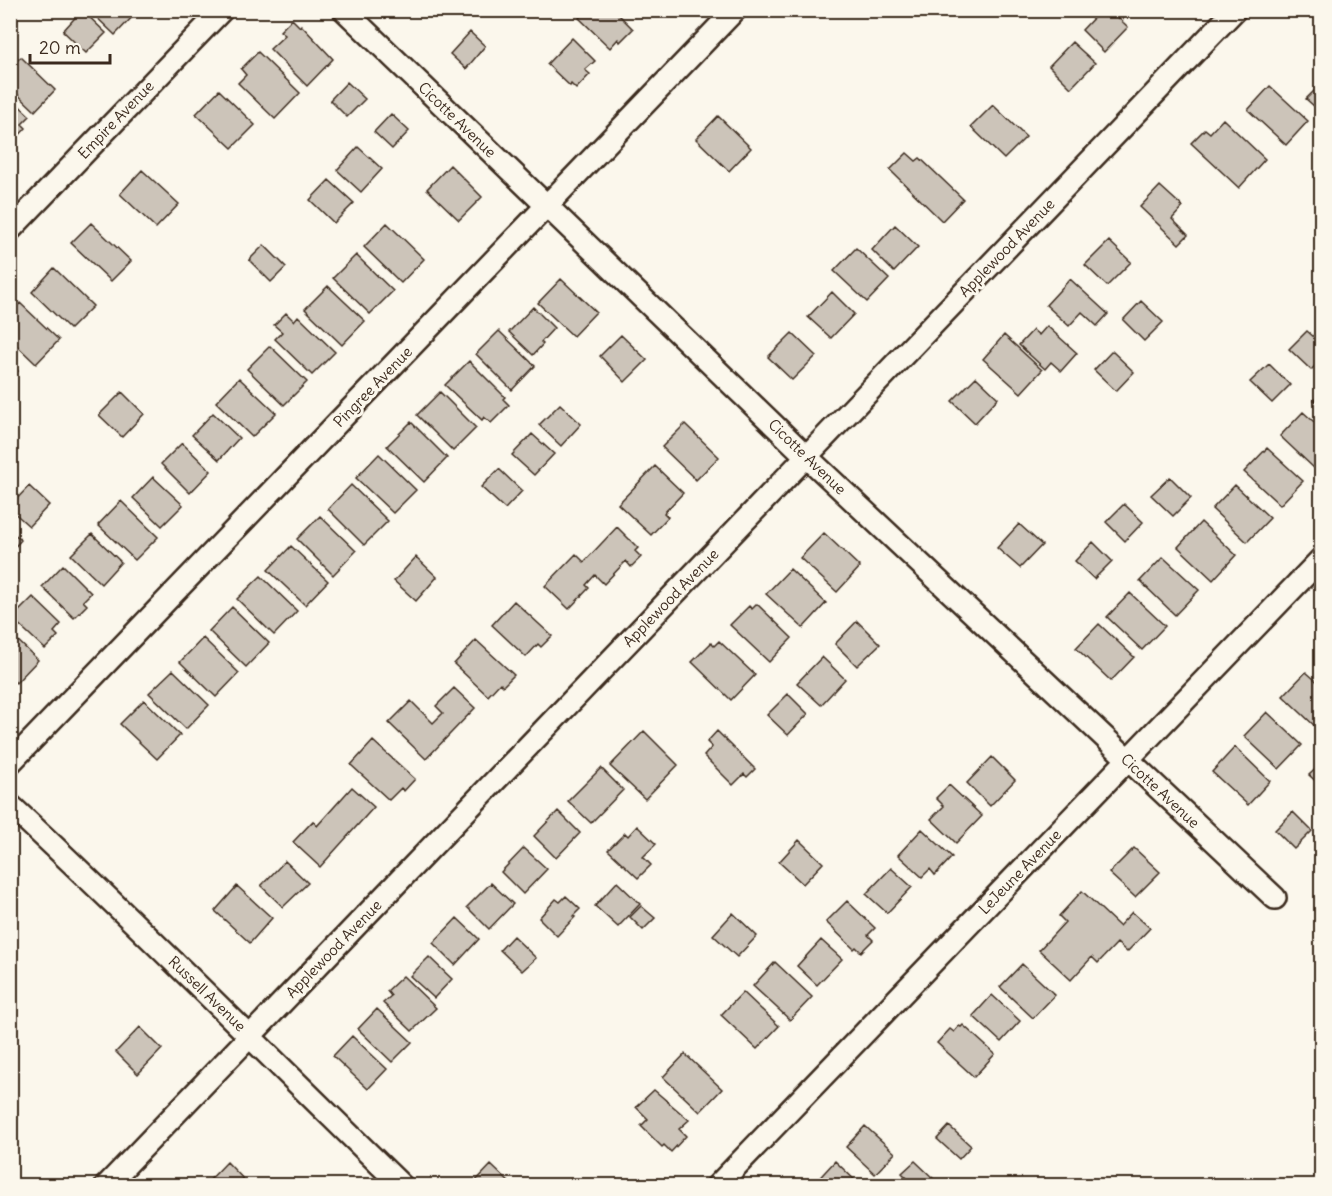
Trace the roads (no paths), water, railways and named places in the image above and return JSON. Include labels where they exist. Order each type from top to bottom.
[{"type":"street","name":"Empire Avenue","points":[[10,230],[222,10]]},
{"type":"street","name":"Cicotte Avenue","points":[[344,10],[807,456],[1275,898]]},
{"type":"street","name":"Pingree Avenue","points":[[10,763],[735,10]]},
{"type":"street","name":"Applewood Avenue","points":[[106,1185],[1235,10]]},
{"type":"street","name":"LeJeune Avenue","points":[[717,1185],[1322,558]]},
{"type":"street","name":"Russell Avenue","points":[[10,805],[402,1185]]}]
